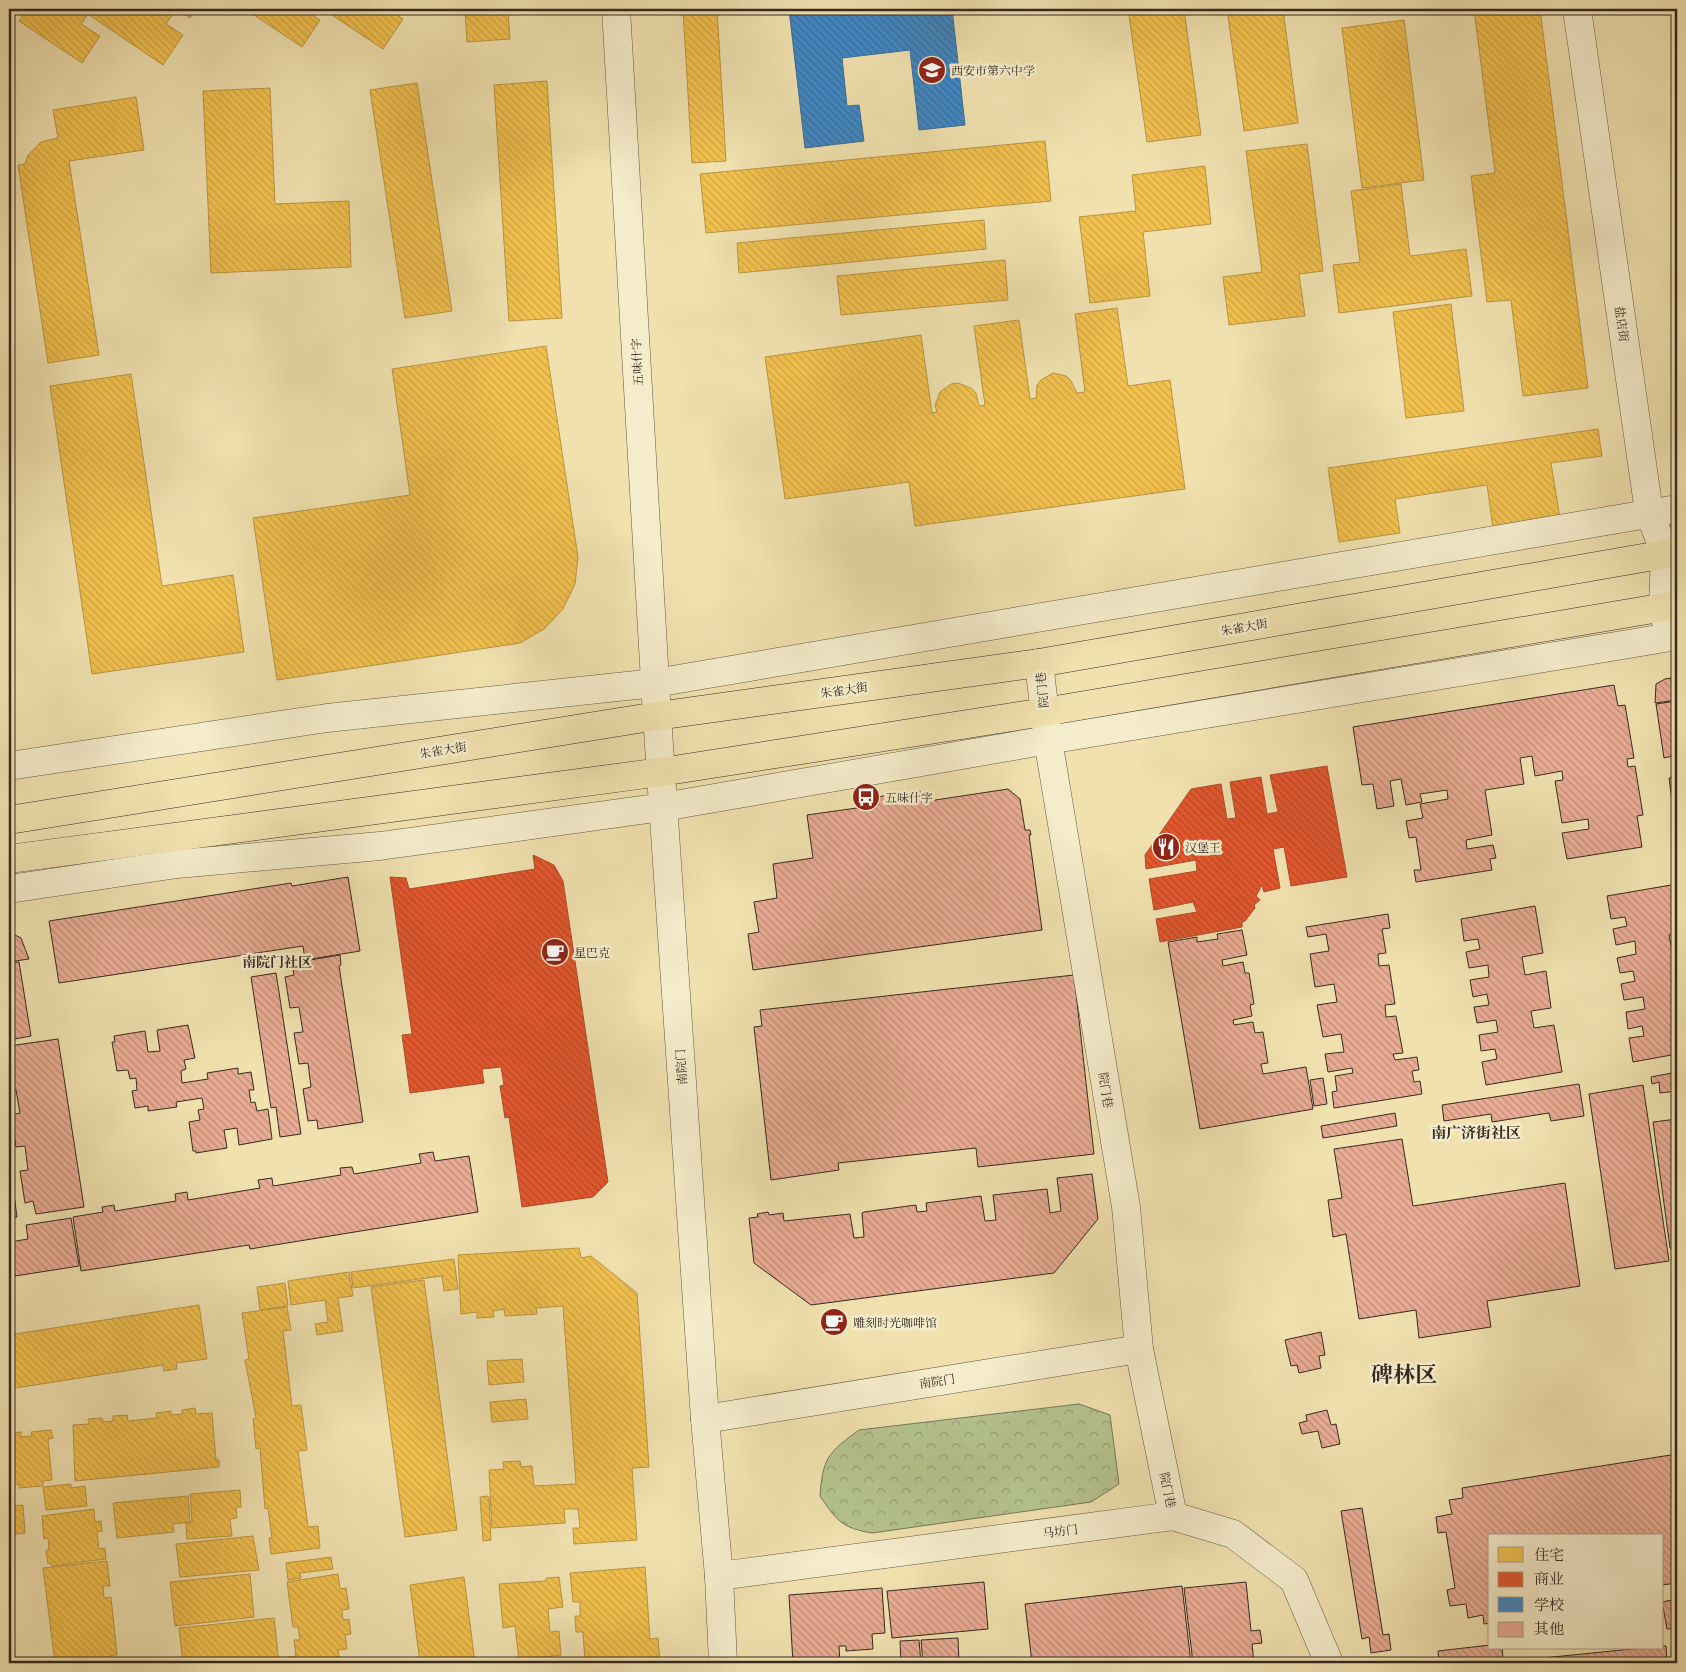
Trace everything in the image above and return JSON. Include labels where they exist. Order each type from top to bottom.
[{"type":"main road","name":"朱雀大街","points":[[9,820],[656,716],[1039,663],[1671,552]]},
{"type":"main road","points":[[9,860],[661,772],[1044,712],[1670,606]]},
{"type":"street","name":"五味什字","points":[[616,9],[656,716]]},
{"type":"street","name":"盐店街","points":[[1577,9],[1648,512],[1671,552],[1670,606],[1674,637]]},
{"type":"street","points":[[9,766],[327,718],[655,683],[1648,512],[1677,509]]},
{"type":"street","points":[[9,889],[177,864],[380,846],[663,807],[1048,740],[1674,637]]},
{"type":"street","name":"院门巷","points":[[1039,663],[1048,740],[1126,1207],[1139,1349],[1173,1516]]},
{"type":"street","name":"南院门","points":[[656,716],[705,1419],[719,1576],[723,1663]]},
{"type":"street","name":"南院门","points":[[705,1419],[1139,1349]]},
{"type":"street","name":"马坊门","points":[[719,1576],[1173,1516],[1233,1534],[1294,1580],[1329,1663]]},
{"type":"green space","points":[[1079,1404],[1110,1415],[1119,1484],[1091,1502],[872,1533],[854,1529],[841,1522],[820,1496],[823,1472],[829,1457],[840,1445],[859,1430]]},
{"type":"building: 住宅","points":[[27,9],[176,9],[166,24],[183,35],[163,65],[88,14],[81,24],[100,36],[82,63],[19,21]]},
{"type":"building: 住宅","points":[[177,9],[196,9],[190,18]]},
{"type":"building: 住宅","points":[[245,9],[303,9],[320,20],[302,47]]},
{"type":"building: 住宅","points":[[323,9],[388,9],[403,19],[383,49]]},
{"type":"building: 住宅","points":[[465,9],[508,9],[510,39],[467,42]]},
{"type":"building: 住宅","points":[[683,9],[717,9],[726,161],[692,163]]},
{"type":"building: 住宅","points":[[1128,9],[1184,9],[1201,135],[1147,142]]},
{"type":"building: 住宅","points":[[1227,9],[1283,9],[1298,123],[1244,131]]},
{"type":"building: 住宅","points":[[1474,9],[1540,9],[1588,388],[1523,396],[1511,300],[1487,302],[1471,176],[1495,173]]},
{"type":"building: 住宅","points":[[1404,20],[1424,180],[1362,188],[1342,28]]},
{"type":"building: 住宅","points":[[547,81],[562,318],[509,321],[494,85]]},
{"type":"building: 住宅","points":[[417,83],[452,311],[405,318],[370,90]]},
{"type":"building: 住宅","points":[[270,88],[275,204],[349,201],[351,267],[211,273],[203,91]]},
{"type":"building: 住宅","points":[[136,97],[144,150],[69,161],[99,355],[48,363],[18,165],[25,164],[28,155],[41,142],[58,138],[53,110]]},
{"type":"building: 住宅","points":[[1045,141],[1051,201],[706,233],[700,174]]},
{"type":"building: 住宅","points":[[1307,144],[1323,271],[1299,274],[1305,316],[1229,325],[1223,277],[1262,272],[1246,151]]},
{"type":"building: 住宅","points":[[1205,166],[1211,224],[1143,232],[1150,296],[1090,303],[1079,217],[1136,211],[1132,175]]},
{"type":"building: 住宅","points":[[1401,184],[1410,256],[1466,249],[1472,296],[1339,313],[1333,265],[1360,262],[1351,191]]},
{"type":"building: 住宅","points":[[984,220],[986,249],[739,273],[737,243]]},
{"type":"building: 住宅","points":[[1005,260],[1008,300],[841,315],[837,276]]},
{"type":"building: 住宅","points":[[1451,304],[1464,411],[1406,418],[1393,312]]},
{"type":"building: 住宅","points":[[1117,308],[1128,386],[1170,380],[1185,489],[915,526],[909,482],[785,499],[765,357],[921,335],[932,413],[937,412],[935,405],[940,392],[951,384],[958,383],[971,388],[976,393],[979,406],[985,405],[974,326],[1019,320],[1030,399],[1036,398],[1037,385],[1041,380],[1053,373],[1066,376],[1077,393],[1085,392],[1075,314]]},
{"type":"building: 住宅","points":[[546,346],[578,557],[575,584],[563,609],[544,629],[520,643],[277,680],[253,518],[410,495],[392,369]]},
{"type":"building: 住宅","points":[[131,374],[162,586],[233,575],[244,652],[92,674],[50,386]]},
{"type":"building: 住宅","points":[[1598,429],[1602,456],[1551,463],[1560,518],[1493,528],[1487,485],[1395,499],[1400,533],[1339,542],[1328,468]]},
{"type":"building: 住宅","points":[[579,1248],[581,1258],[591,1256],[637,1293],[649,1467],[632,1468],[637,1540],[574,1544],[573,1528],[580,1528],[578,1509],[564,1509],[565,1523],[492,1528],[489,1470],[504,1469],[503,1462],[520,1461],[521,1467],[532,1466],[534,1486],[576,1484],[563,1306],[536,1308],[537,1314],[505,1316],[504,1309],[493,1311],[494,1317],[477,1318],[477,1312],[461,1314],[458,1255]]},
{"type":"building: 住宅","points":[[454,1259],[458,1289],[444,1291],[442,1276],[353,1288],[351,1272]]},
{"type":"building: 住宅","points":[[349,1272],[353,1296],[338,1298],[343,1331],[317,1335],[315,1324],[328,1322],[325,1300],[291,1305],[288,1281]]},
{"type":"building: 住宅","points":[[424,1280],[457,1530],[405,1537],[371,1287]]},
{"type":"building: 住宅","points":[[285,1283],[288,1306],[260,1310],[257,1287]]},
{"type":"building: 住宅","points":[[199,1305],[207,1359],[176,1363],[177,1369],[164,1371],[163,1365],[9,1389],[9,1335]]},
{"type":"building: 住宅","points":[[287,1307],[291,1330],[283,1331],[292,1406],[301,1405],[307,1450],[298,1451],[308,1527],[318,1526],[320,1548],[271,1554],[269,1538],[272,1538],[268,1508],[265,1509],[260,1448],[256,1449],[253,1419],[256,1418],[245,1360],[249,1359],[242,1313]]},
{"type":"building: 住宅","points":[[522,1359],[524,1382],[489,1385],[487,1361]]},
{"type":"building: 住宅","points":[[526,1399],[528,1419],[492,1422],[490,1402]]},
{"type":"building: 住宅","points":[[195,1408],[196,1414],[212,1413],[216,1460],[219,1460],[219,1467],[75,1481],[73,1425],[89,1424],[88,1419],[102,1418],[103,1422],[113,1421],[113,1416],[127,1415],[128,1421],[157,1418],[156,1413],[171,1411],[171,1415],[182,1414],[182,1410]]},
{"type":"building: 住宅","points":[[51,1430],[53,1438],[48,1439],[52,1480],[43,1481],[43,1486],[19,1488],[19,1484],[9,1485],[9,1433],[21,1432],[21,1437],[32,1436],[31,1432]]},
{"type":"building: 住宅","points":[[71,1484],[71,1488],[85,1486],[87,1506],[46,1510],[43,1487]]},
{"type":"building: 住宅","points":[[240,1490],[241,1507],[236,1507],[237,1518],[230,1519],[232,1536],[187,1539],[186,1523],[192,1522],[190,1494]]},
{"type":"building: 住宅","points":[[188,1496],[190,1522],[173,1524],[174,1532],[117,1538],[113,1503]]},
{"type":"building: 住宅","points":[[480,1497],[489,1497],[491,1540],[483,1541]]},
{"type":"building: 住宅","points":[[23,1505],[25,1533],[9,1535],[9,1506]]},
{"type":"building: 住宅","points":[[94,1509],[95,1522],[101,1521],[102,1531],[97,1532],[99,1549],[105,1548],[106,1559],[52,1566],[51,1563],[48,1564],[46,1550],[49,1550],[48,1538],[44,1539],[42,1516]]},
{"type":"building: 住宅","points":[[253,1536],[259,1570],[180,1577],[176,1544]]},
{"type":"building: 住宅","points":[[331,1557],[333,1569],[300,1573],[301,1578],[288,1580],[286,1563]]},
{"type":"building: 住宅","points":[[107,1561],[110,1586],[103,1586],[104,1598],[111,1597],[117,1655],[111,1655],[112,1663],[55,1663],[43,1568]]},
{"type":"building: 住宅","points":[[645,1567],[650,1639],[658,1638],[660,1663],[585,1663],[583,1632],[576,1632],[575,1616],[580,1616],[580,1602],[573,1602],[570,1573]]},
{"type":"building: 住宅","points":[[250,1574],[254,1617],[175,1626],[170,1582]]},
{"type":"building: 住宅","points":[[338,1574],[340,1589],[346,1588],[349,1609],[342,1610],[343,1620],[349,1619],[351,1634],[345,1635],[347,1649],[338,1650],[340,1663],[288,1663],[287,1657],[296,1656],[294,1640],[300,1640],[298,1627],[293,1627],[287,1582]]},
{"type":"building: 住宅","points":[[464,1577],[475,1663],[420,1663],[410,1585]]},
{"type":"building: 住宅","points":[[559,1577],[563,1607],[548,1609],[550,1632],[559,1631],[561,1655],[519,1660],[515,1626],[503,1628],[499,1584],[546,1581],[546,1578]]},
{"type":"building: 住宅","points":[[274,1618],[279,1663],[183,1663],[179,1628]]},
{"type":"building: 商业","points":[[1327,766],[1347,877],[1291,886],[1284,847],[1273,849],[1280,888],[1264,892],[1262,885],[1256,896],[1260,900],[1254,905],[1255,908],[1245,921],[1242,922],[1242,927],[1160,942],[1156,919],[1197,912],[1193,902],[1154,910],[1149,879],[1197,871],[1196,860],[1146,869],[1145,855],[1191,789],[1221,784],[1227,819],[1236,818],[1230,782],[1261,777],[1267,814],[1278,812],[1270,775]]},
{"type":"building: 商业","points":[[533,855],[554,865],[563,881],[608,1182],[593,1197],[522,1207],[509,1117],[505,1118],[500,1086],[504,1085],[501,1067],[482,1069],[484,1083],[410,1093],[402,1035],[412,1034],[390,877],[406,878],[409,889],[535,869]]},
{"type":"building: 学校","points":[[789,9],[836,9],[837,16],[902,9],[952,9],[965,125],[919,130],[910,50],[842,58],[847,106],[859,105],[864,141],[805,148]]},
{"type":"building: 其他","points":[[1677,677],[1677,700],[1655,703],[1656,684],[1665,679]]},
{"type":"building: 其他","points":[[1614,685],[1618,706],[1625,705],[1634,758],[1627,759],[1628,767],[1635,766],[1643,815],[1637,816],[1642,847],[1567,859],[1562,833],[1589,829],[1588,819],[1562,823],[1555,781],[1563,780],[1562,771],[1535,776],[1532,756],[1520,758],[1524,784],[1485,790],[1492,835],[1466,840],[1467,849],[1493,845],[1496,858],[1490,859],[1492,870],[1416,882],[1414,870],[1421,870],[1416,837],[1409,838],[1406,821],[1423,818],[1420,804],[1448,799],[1447,790],[1420,794],[1422,802],[1406,805],[1401,779],[1390,781],[1394,806],[1377,809],[1373,784],[1362,785],[1353,727]]},
{"type":"building: 其他","points":[[1677,701],[1677,755],[1664,758],[1656,704]]},
{"type":"building: 其他","points":[[1677,777],[1677,823],[1675,824],[1669,778]]},
{"type":"building: 其他","points":[[1008,789],[1020,799],[1025,830],[1030,830],[1031,835],[1029,835],[1042,930],[753,970],[748,934],[759,932],[754,902],[777,898],[773,864],[813,858],[807,815],[878,805],[877,797],[920,791],[922,802]]},
{"type":"building: 其他","points":[[348,877],[360,951],[305,960],[303,946],[59,983],[49,921],[291,883],[292,886]]},
{"type":"building: 其他","points":[[1677,884],[1677,933],[1669,935],[1672,951],[1677,951],[1677,1054],[1633,1062],[1629,1038],[1644,1036],[1642,1026],[1628,1029],[1626,1012],[1645,1009],[1643,997],[1624,1000],[1621,984],[1635,981],[1633,971],[1620,973],[1617,958],[1636,954],[1635,941],[1616,945],[1613,929],[1627,926],[1625,917],[1611,919],[1607,896]]},
{"type":"building: 其他","points":[[1535,906],[1543,953],[1522,957],[1525,975],[1546,971],[1551,1008],[1531,1011],[1534,1028],[1554,1025],[1562,1072],[1486,1085],[1482,1062],[1497,1059],[1495,1049],[1481,1051],[1479,1035],[1498,1032],[1496,1020],[1477,1023],[1474,1007],[1489,1005],[1487,994],[1473,997],[1470,980],[1489,977],[1488,965],[1469,968],[1466,952],[1480,949],[1478,939],[1464,941],[1461,919]]},
{"type":"building: 其他","points":[[1388,914],[1390,928],[1382,929],[1386,953],[1378,954],[1379,966],[1389,965],[1395,1004],[1385,1005],[1386,1017],[1396,1016],[1403,1053],[1393,1054],[1395,1060],[1417,1057],[1419,1070],[1412,1071],[1414,1082],[1420,1081],[1422,1094],[1334,1108],[1332,1092],[1337,1091],[1335,1076],[1353,1073],[1352,1068],[1328,1072],[1325,1054],[1344,1052],[1341,1034],[1323,1037],[1317,1005],[1337,1002],[1334,984],[1315,987],[1310,954],[1329,951],[1326,934],[1308,937],[1306,927]]},
{"type":"building: 其他","points":[[1242,930],[1247,955],[1222,960],[1223,966],[1243,962],[1245,973],[1249,973],[1254,1004],[1250,1005],[1252,1016],[1233,1020],[1234,1025],[1253,1022],[1255,1033],[1263,1032],[1268,1063],[1261,1064],[1263,1074],[1306,1067],[1313,1109],[1200,1129],[1168,942],[1197,937],[1197,942],[1218,939],[1217,934]]},
{"type":"building: 其他","points":[[9,932],[21,938],[29,959],[9,962]]},
{"type":"building: 其他","points":[[340,955],[341,965],[339,966],[363,1122],[318,1129],[317,1120],[308,1121],[303,1089],[311,1087],[308,1063],[299,1064],[294,1033],[303,1032],[299,1007],[290,1008],[285,977],[294,975],[292,963]]},
{"type":"building: 其他","points":[[19,962],[31,1036],[9,1040],[9,963]]},
{"type":"building: 其他","points":[[276,973],[301,1134],[280,1137],[276,1107],[271,1108],[251,977]]},
{"type":"building: 其他","points":[[1074,975],[1094,1154],[978,1167],[976,1148],[838,1163],[839,1170],[771,1180],[754,1027],[762,1026],[760,1010]]},
{"type":"building: 其他","points":[[188,1025],[195,1058],[184,1060],[186,1069],[181,1071],[182,1083],[208,1079],[207,1073],[238,1068],[238,1074],[251,1072],[254,1090],[249,1090],[251,1103],[255,1102],[257,1111],[268,1109],[272,1139],[239,1145],[237,1128],[224,1130],[227,1148],[196,1153],[196,1151],[193,1151],[189,1122],[200,1120],[198,1110],[204,1109],[202,1098],[176,1102],[177,1107],[148,1111],[148,1106],[135,1108],[132,1091],[137,1090],[136,1078],[130,1079],[128,1070],[117,1071],[112,1042],[115,1042],[114,1036],[145,1031],[148,1052],[160,1051],[157,1030]]},
{"type":"building: 其他","points":[[58,1039],[84,1207],[36,1214],[33,1201],[25,1203],[20,1171],[28,1170],[25,1146],[16,1147],[11,1115],[20,1113],[16,1090],[9,1091],[9,1059],[11,1059],[9,1046]]},
{"type":"building: 其他","points":[[1677,1072],[1677,1091],[1660,1093],[1659,1082],[1652,1084],[1651,1077]]},
{"type":"building: 其他","points":[[1323,1078],[1327,1104],[1314,1106],[1310,1080]]},
{"type":"building: 其他","points":[[1579,1084],[1584,1116],[1551,1121],[1549,1113],[1492,1122],[1491,1114],[1444,1121],[1442,1105]]},
{"type":"building: 其他","points":[[1643,1085],[1669,1261],[1615,1269],[1589,1094]]},
{"type":"building: 其他","points":[[1395,1113],[1397,1126],[1323,1138],[1321,1126]]},
{"type":"building: 其他","points":[[1677,1119],[1677,1247],[1670,1248],[1653,1122]]},
{"type":"building: 其他","points":[[1402,1139],[1413,1206],[1565,1183],[1580,1286],[1487,1301],[1491,1327],[1419,1338],[1416,1310],[1359,1319],[1346,1234],[1333,1237],[1328,1200],[1342,1198],[1334,1149]]},
{"type":"building: 其他","points":[[433,1152],[435,1161],[469,1156],[478,1212],[250,1249],[249,1245],[81,1271],[73,1217],[103,1212],[102,1207],[114,1205],[115,1211],[176,1201],[175,1194],[187,1192],[188,1200],[260,1188],[258,1180],[272,1178],[273,1186],[341,1175],[340,1168],[352,1167],[354,1174],[421,1163],[419,1154]]},
{"type":"building: 其他","points":[[9,1158],[17,1217],[9,1218]]},
{"type":"building: 其他","points":[[1092,1174],[1098,1219],[1054,1273],[811,1305],[754,1263],[749,1218],[758,1217],[757,1214],[768,1212],[769,1215],[783,1213],[784,1221],[850,1214],[854,1238],[864,1237],[862,1213],[916,1205],[917,1212],[927,1211],[926,1203],[981,1196],[985,1221],[996,1220],[993,1195],[1047,1189],[1050,1213],[1061,1211],[1057,1178]]},
{"type":"building: 其他","points":[[71,1218],[79,1266],[15,1276],[10,1242],[28,1239],[26,1225]]},
{"type":"building: 其他","points":[[1321,1332],[1325,1355],[1319,1356],[1321,1368],[1299,1373],[1297,1365],[1291,1366],[1285,1340]]},
{"type":"building: 其他","points":[[1327,1410],[1331,1425],[1336,1424],[1340,1444],[1322,1448],[1318,1431],[1302,1434],[1299,1423],[1307,1421],[1306,1415]]},
{"type":"building: 其他","points":[[1677,1454],[1677,1583],[1664,1585],[1664,1534],[1488,1534],[1488,1623],[1484,1624],[1483,1615],[1468,1618],[1466,1604],[1450,1606],[1447,1590],[1455,1588],[1446,1532],[1438,1533],[1436,1517],[1452,1514],[1449,1500],[1463,1498],[1462,1488]]},
{"type":"building: 其他","points":[[1362,1508],[1383,1635],[1389,1634],[1391,1650],[1371,1653],[1369,1637],[1362,1639],[1341,1511]]},
{"type":"building: 其他","points":[[984,1582],[988,1629],[892,1638],[887,1591]]},
{"type":"building: 其他","points":[[1246,1582],[1251,1631],[1260,1630],[1262,1643],[1252,1644],[1254,1663],[1193,1663],[1184,1588]]},
{"type":"building: 其他","points":[[1182,1586],[1191,1663],[1032,1663],[1025,1604]]},
{"type":"building: 其他","points":[[882,1588],[885,1633],[872,1634],[873,1649],[846,1651],[846,1646],[839,1646],[840,1663],[793,1663],[789,1595]]},
{"type":"building: 其他","points":[[1677,1599],[1677,1628],[1667,1629],[1664,1602]]},
{"type":"building: 其他","points":[[958,1638],[959,1663],[923,1663],[921,1640]]},
{"type":"building: 其他","points":[[919,1640],[921,1663],[901,1663],[900,1641]]},
{"type":"building: 其他","points":[[1488,1645],[1488,1650],[1502,1650],[1503,1658],[1439,1663],[1438,1651]]},
{"type":"building: 其他","points":[[1664,1646],[1666,1646],[1667,1663],[1493,1663],[1622,1650],[1664,1650]]},
{"type":"place","name":"西安市第六中学","points":[[932,70]]},
{"type":"place","name":"五味什字","points":[[866,797]]},
{"type":"place","name":"汉堡王","points":[[1166,847]]},
{"type":"place","name":"星巴克","points":[[555,952]]},
{"type":"place","name":"雕刻时光咖啡馆","points":[[834,1322]]},
{"type":"district","name":"南院门社区","points":[[277,962]]},
{"type":"district","name":"南广济街社区","points":[[1476,1132]]},
{"type":"district","name":"碑林区","points":[[1404,1374]]}]
